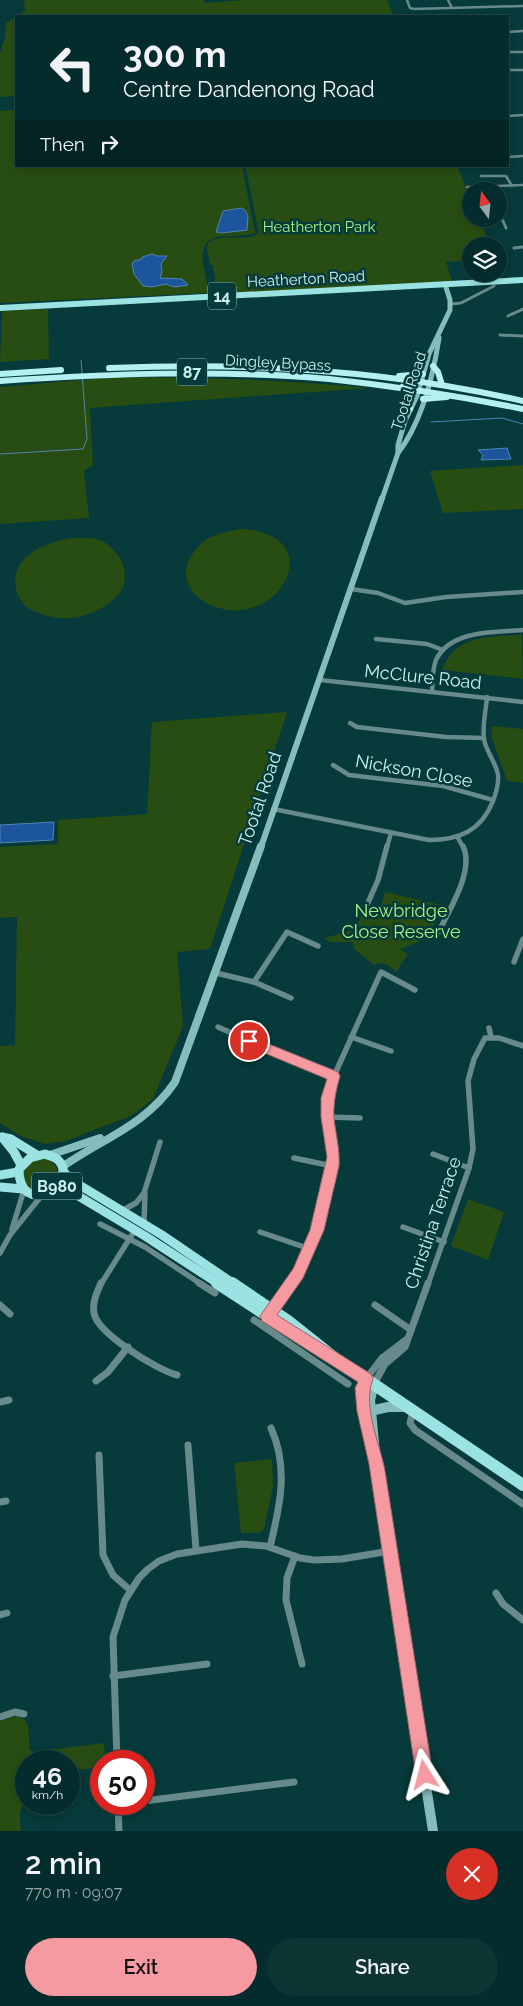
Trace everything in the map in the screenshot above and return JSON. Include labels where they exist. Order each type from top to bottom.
[{"type":"highway","name":"Dingley Bypass","points":[[86,372],[170,364],[217,364],[316,369],[377,376],[523,409]]},
{"type":"highway","points":[[433,366],[438,372],[442,385]]},
{"type":"highway","name":"Dingley Bypass","points":[[0,374],[77,372],[244,373],[319,378],[402,387],[442,385],[523,401]]},
{"type":"highway","name":"Dingley Bypass","points":[[0,381],[77,372]]},
{"type":"highway","points":[[377,376],[423,374]]},
{"type":"highway","points":[[402,387],[407,392],[410,409]]},
{"type":"highway","points":[[423,398],[442,397],[482,400]]},
{"type":"main road","name":"Heatherton Road","points":[[0,308],[523,280]]},
{"type":"main road","points":[[445,284],[451,304]]},
{"type":"main road","name":"Tootal Road","points":[[63,1170],[78,1155],[149,1115],[170,1090],[180,1070],[320,680],[398,453],[398,445],[410,409],[433,366],[440,334],[451,304]]},
{"type":"main road","name":"Tootal Road","points":[[398,453],[405,447],[423,398],[423,374],[430,351],[440,334]]},
{"type":"main road","name":"Tootal Road","points":[[50,1155],[118,1133]]},
{"type":"main road","points":[[1,1136],[11,1139],[37,1155]]},
{"type":"main road","points":[[1,1136],[14,1152],[20,1168]]},
{"type":"main road","name":"B980","points":[[0,1175],[20,1168],[30,1158],[37,1155],[50,1155],[57,1159],[63,1170],[61,1181],[48,1192],[33,1194],[24,1189],[0,1187]]},
{"type":"main road","name":"B980","points":[[20,1168],[19,1182],[24,1189]]},
{"type":"main road","points":[[63,1170],[81,1186],[124,1215],[136,1231],[269,1313],[523,1485]]},
{"type":"main road","points":[[48,1192],[75,1194],[124,1215]]},
{"type":"main road","points":[[370,1381],[370,1410],[376,1464],[433,1831]]},
{"type":"main road","points":[[370,1381],[362,1388],[364,1411],[376,1464]]},
{"type":"main road","points":[[370,1410],[388,1407],[411,1409]]},
{"type":"street","points":[[407,0],[410,8],[414,10],[523,6]]},
{"type":"street","points":[[448,0],[452,8]]},
{"type":"street","points":[[509,32],[523,31]]},
{"type":"street","points":[[509,52],[523,52]]},
{"type":"street","points":[[509,70],[523,70]]},
{"type":"street","points":[[509,116],[523,115]]},
{"type":"street","points":[[509,157],[523,156]]},
{"type":"street","points":[[482,176],[506,176],[512,186]]},
{"type":"street","points":[[508,186],[523,185]]},
{"type":"street","points":[[514,248],[523,247]]},
{"type":"street","points":[[451,304],[461,302],[494,286]]},
{"type":"street","points":[[508,316],[523,309]]},
{"type":"street","points":[[500,335],[523,336]]},
{"type":"street","points":[[351,589],[378,593],[405,603],[446,597],[523,592]]},
{"type":"street","points":[[432,691],[436,661],[443,650],[459,639],[471,635],[523,630]]},
{"type":"street","points":[[376,639],[427,644],[443,650]]},
{"type":"street","name":"McClure Road","points":[[320,680],[523,702]]},
{"type":"street","points":[[273,809],[429,840],[458,838],[480,824],[488,815],[497,787],[497,772],[484,738],[487,697]]},
{"type":"street","points":[[350,724],[357,728],[446,738],[484,738]]},
{"type":"street","name":"Nickson Close","points":[[333,765],[349,775],[444,786],[493,800]]},
{"type":"street","points":[[367,905],[378,880],[391,833]]},
{"type":"street","points":[[437,934],[464,872],[467,860],[465,850],[458,838]]},
{"type":"street","points":[[254,982],[287,932],[318,946]]},
{"type":"street","points":[[514,962],[523,939]]},
{"type":"street","points":[[269,1313],[298,1274],[317,1230],[332,1166],[328,1098],[334,1076],[351,1037],[381,972],[415,990]]},
{"type":"street","points":[[216,973],[254,982],[291,998]]},
{"type":"street","points":[[218,1027],[296,1062],[334,1076]]},
{"type":"street","points":[[489,1028],[491,1037],[523,1046]]},
{"type":"street","points":[[351,1037],[391,1051]]},
{"type":"street","name":"Christina Terrace","points":[[370,1381],[385,1364],[405,1347],[444,1242],[469,1168],[473,1149],[469,1072],[481,1044],[485,1038],[491,1037]]},
{"type":"street","points":[[328,1117],[360,1118]]},
{"type":"street","points":[[160,1142],[144,1193],[136,1231],[97,1291],[93,1304],[95,1316],[100,1325],[162,1371],[177,1375]]},
{"type":"street","points":[[433,1154],[469,1168]]},
{"type":"street","points":[[294,1158],[332,1166]]},
{"type":"street","points":[[0,1253],[10,1234],[24,1189]]},
{"type":"street","points":[[10,1234],[48,1192]]},
{"type":"street","points":[[144,1193],[124,1215],[145,1247],[216,1294]]},
{"type":"street","points":[[100,1224],[136,1231]]},
{"type":"street","points":[[404,1227],[444,1242]]},
{"type":"street","points":[[260,1232],[310,1249]]},
{"type":"street","points":[[0,1304],[10,1314]]},
{"type":"street","points":[[375,1305],[411,1330]]},
{"type":"street","points":[[254,1320],[348,1384]]},
{"type":"street","points":[[96,1381],[108,1372],[128,1347]]},
{"type":"street","points":[[324,1367],[332,1356]]},
{"type":"street","points":[[0,1402],[9,1400]]},
{"type":"street","points":[[411,1409],[410,1423],[414,1430],[523,1504]]},
{"type":"street","points":[[270,1428],[279,1444],[282,1477],[279,1507],[270,1547]]},
{"type":"street","points":[[188,1445],[196,1550]]},
{"type":"street","points":[[99,1455],[103,1555],[108,1570],[119,1583],[130,1590]]},
{"type":"street","points":[[116,1750],[112,1644],[116,1620],[130,1590],[140,1577],[161,1560],[180,1553],[243,1544],[270,1547],[294,1556],[320,1560],[390,1551]]},
{"type":"street","points":[[294,1556],[287,1578],[286,1600],[302,1664]]},
{"type":"street","points":[[496,1593],[503,1604],[523,1620]]},
{"type":"street","points":[[113,1676],[207,1664]]},
{"type":"street","points":[[0,1717],[14,1712],[24,1714]]},
{"type":"street","points":[[155,1800],[294,1782]]},
{"type":"street","points":[[118,1815],[119,1831]]},
{"type":"green space","points":[[24,0],[204,0],[204,3],[243,0],[387,0],[394,15],[19,15],[25,11]]},
{"type":"green space","points":[[15,18],[15,96],[0,97],[0,53],[5,37],[6,23]]},
{"type":"green space","points":[[15,110],[15,167],[242,167],[255,233],[224,236],[207,242],[203,256],[209,292],[206,293],[0,303],[0,111]]},
{"type":"green space","name":"Heatherton Park","points":[[247,167],[457,167],[464,182],[462,182],[462,228],[483,228],[487,237],[462,237],[462,261],[446,262],[452,281],[217,294],[213,265],[210,265],[207,249],[208,243],[220,238],[247,237],[259,233]]},
{"type":"green space","points":[[48,309],[49,359],[0,362],[2,311]]},
{"type":"green space","points":[[117,377],[243,380],[369,388],[90,408],[93,465],[84,471],[89,518],[0,524],[0,387]]},
{"type":"green space","points":[[523,465],[523,509],[443,513],[430,471]]},
{"type":"green space","points":[[240,529],[266,534],[282,544],[289,558],[288,573],[280,588],[267,601],[250,609],[229,610],[205,602],[196,595],[186,577],[187,566],[192,555],[209,538]]},
{"type":"green space","points":[[72,538],[99,540],[106,543],[117,553],[124,567],[125,582],[122,589],[117,596],[103,607],[94,612],[76,617],[55,617],[30,609],[19,597],[15,585],[16,573],[19,567],[32,552],[52,543]]},
{"type":"green space","points":[[522,635],[523,679],[442,670],[448,658],[465,644],[486,637]]},
{"type":"green space","points":[[287,712],[210,949],[177,952],[183,1026],[153,1099],[131,1116],[65,1141],[45,1144],[21,1136],[0,1123],[0,1046],[15,1045],[17,917],[0,918],[0,847],[58,844],[58,820],[147,814],[152,722]]},
{"type":"green space","points":[[492,726],[523,729],[523,783],[507,781],[492,738]]},
{"type":"green space","name":"Newbridge Close Reserve","points":[[385,892],[442,905],[435,924],[429,928],[428,938],[400,949],[408,954],[396,972],[388,965],[380,963],[374,965],[354,949],[353,942],[329,942],[325,938],[355,929],[364,911],[381,906]]},
{"type":"green space","points":[[44,1158],[56,1166],[58,1173],[53,1186],[36,1191],[25,1186],[23,1169],[26,1164]]},
{"type":"green space","points":[[468,1199],[504,1212],[488,1260],[451,1246]]},
{"type":"green space","points":[[272,1459],[273,1486],[264,1529],[259,1533],[241,1533],[234,1463]]},
{"type":"green space","points":[[15,1716],[20,1717],[27,1724],[29,1733],[30,1750],[15,1750],[15,1815],[20,1815],[21,1831],[0,1831],[0,1721]]},
{"type":"green space","points":[[104,1743],[104,1750],[90,1750],[90,1768],[80,1770],[80,1750],[49,1750]]},
{"type":"water","points":[[241,208],[245,210],[248,216],[247,230],[216,232],[223,211]]},
{"type":"water","points":[[152,254],[167,256],[161,264],[160,278],[182,279],[188,285],[174,287],[166,284],[152,287],[143,286],[134,274],[132,264],[134,261],[142,259],[142,257]]},
{"type":"water","points":[[507,448],[511,459],[481,460],[483,455],[478,450]]},
{"type":"water","points":[[54,822],[53,840],[0,843],[0,825]]},
{"type":"waterway","points":[[0,454],[83,449],[87,439],[81,360]]},
{"type":"waterway","points":[[431,422],[502,418],[523,424]]},
{"type":"route","points":[[249,1041],[296,1062],[334,1076],[328,1098],[328,1117],[333,1157],[317,1230],[298,1274],[267,1316],[366,1379],[362,1388],[364,1411],[368,1436],[376,1464],[425,1775]]}]
